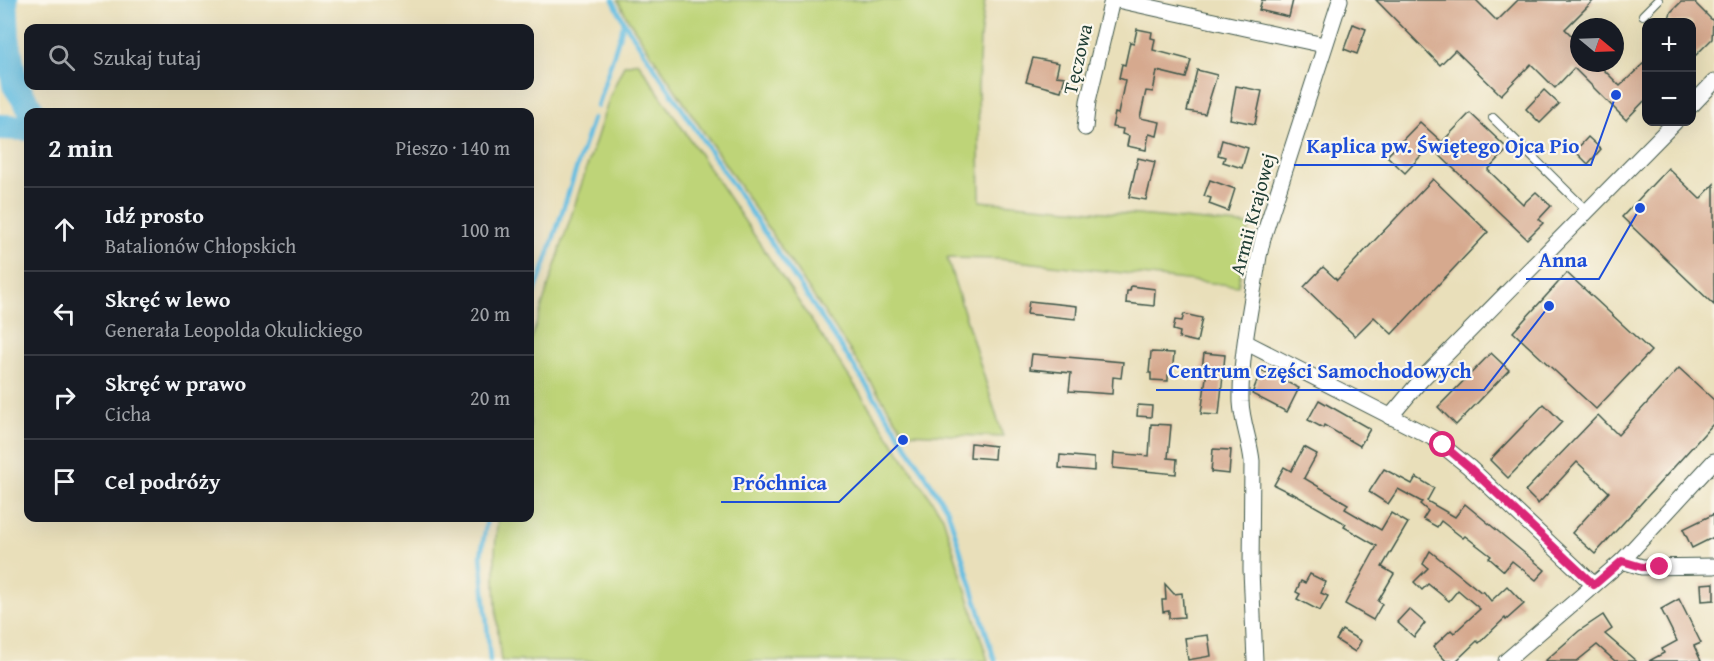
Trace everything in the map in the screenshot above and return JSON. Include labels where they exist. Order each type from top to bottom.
[{"type":"street","name":"Tęczowa","points":[[1085,128],[1088,101],[1112,0]]},
{"type":"street","points":[[1117,0],[1324,45]]},
{"type":"street","name":"Armii Krajowej","points":[[1255,661],[1251,570],[1252,460],[1241,404],[1243,367],[1258,256],[1340,0]]},
{"type":"street","points":[[1696,101],[1714,82]]},
{"type":"street","points":[[1390,417],[1421,380],[1671,126]]},
{"type":"street","points":[[1247,343],[1433,438],[1451,451],[1594,585]]},
{"type":"street","points":[[1506,661],[1622,561],[1714,461]]},
{"type":"street","points":[[1622,561],[1642,567],[1714,566]]},
{"type":"lane","points":[[1643,15],[1658,0]]},
{"type":"lane","points":[[1493,118],[1587,211]]},
{"type":"green space","points":[[618,0],[985,0],[980,38],[978,86],[980,201],[1250,225],[1238,286],[998,259],[947,258],[1003,437],[905,433],[628,19]]},
{"type":"green space","points":[[638,62],[943,517],[988,661],[501,661],[495,589],[498,522],[534,522],[534,331],[610,96],[624,65]]},
{"type":"building","points":[[1262,0],[1293,0],[1289,17],[1259,10]]},
{"type":"building","points":[[1376,0],[1476,0],[1497,21],[1518,0],[1594,0],[1576,18],[1570,18],[1570,24],[1565,29],[1570,34],[1570,72],[1555,88],[1531,64],[1501,95],[1455,50],[1440,65]]},
{"type":"building","points":[[1681,2],[1694,2],[1713,21],[1712,39],[1696,55],[1696,18],[1669,18],[1671,12]]},
{"type":"building","points":[[1353,24],[1366,29],[1357,54],[1344,49]]},
{"type":"building","points":[[1137,29],[1152,32],[1151,38],[1155,39],[1153,50],[1191,60],[1186,78],[1157,71],[1153,92],[1146,91],[1140,118],[1160,122],[1157,136],[1149,134],[1146,150],[1127,146],[1129,136],[1122,134],[1123,129],[1112,127],[1115,113],[1118,114],[1125,80],[1119,78],[1122,64],[1125,65],[1130,42],[1134,43]]},
{"type":"building","points":[[1033,58],[1059,63],[1056,76],[1065,77],[1061,91],[1026,82]]},
{"type":"building","points":[[1642,65],[1642,103],[1626,120],[1578,72],[1606,72],[1620,86]]},
{"type":"building","points":[[1197,70],[1217,75],[1205,114],[1187,111]]},
{"type":"building","points":[[1236,86],[1262,91],[1255,124],[1230,119]]},
{"type":"building","points":[[1544,90],[1559,104],[1540,123],[1526,109]]},
{"type":"building","points":[[1470,113],[1508,149],[1488,170],[1523,204],[1536,192],[1551,206],[1539,219],[1543,223],[1527,239],[1430,146],[1405,173],[1387,156],[1420,122],[1442,142]]},
{"type":"building","points":[[1588,137],[1601,149],[1588,164],[1575,151]]},
{"type":"building","points":[[1222,140],[1248,148],[1242,168],[1223,162],[1225,157],[1218,155]]},
{"type":"building","points":[[1138,158],[1155,162],[1146,200],[1129,197]]},
{"type":"building","points":[[1668,168],[1700,199],[1714,184],[1714,305],[1622,217]]},
{"type":"building","points":[[1433,179],[1488,232],[1392,334],[1374,317],[1355,336],[1304,287],[1323,267],[1337,280]]},
{"type":"building","points":[[1210,180],[1235,189],[1228,211],[1209,204],[1211,198],[1204,196]]},
{"type":"building","points":[[1567,273],[1651,351],[1596,409],[1513,332]]},
{"type":"building","points":[[1131,286],[1155,289],[1154,306],[1126,303],[1127,291],[1130,291]]},
{"type":"building","points":[[1029,301],[1077,306],[1076,319],[1027,314]]},
{"type":"building","points":[[1184,314],[1202,318],[1197,342],[1179,338],[1180,332],[1173,330],[1175,320],[1182,321]]},
{"type":"building","points":[[1151,352],[1174,353],[1172,375],[1168,375],[1168,381],[1151,380],[1151,373],[1149,373]]},
{"type":"building","points":[[1204,353],[1225,355],[1219,415],[1201,414],[1207,370],[1202,369]]},
{"type":"building","points":[[1491,353],[1509,370],[1456,425],[1438,407]]},
{"type":"building","points":[[1032,354],[1123,362],[1121,378],[1113,377],[1112,394],[1069,391],[1071,373],[1030,369]]},
{"type":"building","points":[[1679,368],[1714,400],[1714,423],[1595,554],[1572,533],[1609,492],[1577,462],[1538,504],[1525,491],[1598,415],[1618,435]]},
{"type":"building","points":[[1261,370],[1299,388],[1287,412],[1252,394]]},
{"type":"building","points":[[1319,400],[1370,429],[1360,446],[1324,425],[1323,428],[1308,420]]},
{"type":"building","points":[[1544,404],[1562,422],[1508,478],[1490,460]]},
{"type":"building","points":[[1138,405],[1152,406],[1151,417],[1137,416]]},
{"type":"building","points":[[1151,424],[1171,425],[1168,458],[1177,459],[1176,474],[1113,468],[1114,453],[1149,456]]},
{"type":"building","points":[[971,443],[995,446],[994,459],[970,457]]},
{"type":"building","points":[[1304,447],[1317,454],[1304,478],[1348,504],[1345,509],[1381,530],[1391,513],[1408,523],[1382,567],[1394,574],[1378,601],[1382,604],[1373,620],[1345,604],[1377,546],[1344,527],[1346,524],[1274,485],[1284,467],[1291,471]]},
{"type":"building","points":[[1213,449],[1231,450],[1229,474],[1211,472]]},
{"type":"building","points":[[1060,455],[1094,458],[1094,471],[1059,468]]},
{"type":"building","points":[[1384,469],[1412,484],[1416,477],[1434,488],[1427,501],[1455,517],[1465,504],[1545,570],[1536,580],[1512,561],[1504,571],[1489,558],[1491,556],[1465,536],[1463,538],[1441,521],[1437,527],[1423,519],[1428,511],[1420,504],[1422,502],[1398,489],[1388,504],[1369,492]]},
{"type":"building","points":[[1714,514],[1714,537],[1692,548],[1683,529]]},
{"type":"building","points":[[1430,551],[1481,592],[1483,591],[1491,601],[1507,586],[1524,604],[1506,620],[1505,618],[1479,643],[1477,641],[1456,661],[1446,661],[1433,647],[1451,630],[1454,633],[1480,609],[1458,590],[1449,601],[1428,584],[1422,590],[1414,582],[1428,568],[1423,564]]},
{"type":"building","points":[[1310,574],[1326,582],[1321,593],[1328,596],[1320,611],[1297,599],[1300,594],[1296,592],[1301,581],[1305,583]]},
{"type":"building","points":[[1714,583],[1714,600],[1702,601],[1701,584]]},
{"type":"building","points":[[1165,584],[1174,594],[1182,593],[1184,617],[1169,618],[1169,611],[1163,612],[1162,600],[1166,600]]},
{"type":"building","points":[[1679,599],[1701,643],[1694,646],[1701,661],[1649,661],[1664,653],[1662,649],[1677,641],[1661,609]]},
{"type":"building","points":[[1409,609],[1425,623],[1414,637],[1397,622]]},
{"type":"building","points":[[1603,615],[1612,629],[1605,634],[1636,661],[1615,661],[1597,645],[1577,661],[1545,661],[1579,631]]},
{"type":"building","points":[[1342,630],[1361,641],[1355,652],[1336,640]]},
{"type":"building","points":[[1208,635],[1211,656],[1188,660],[1185,638]]},
{"type":"waterway","points":[[5,0],[7,37],[15,85],[30,108]]},
{"type":"waterway","points":[[613,0],[624,22],[948,511],[995,661]]},
{"type":"waterway","points":[[597,106],[624,22]]},
{"type":"waterway","points":[[534,294],[593,118]]},
{"type":"waterway","points":[[0,127],[24,128]]},
{"type":"waterway","points":[[486,522],[481,555],[490,661]]},
{"type":"place","name":"Kaplica pw. Świętego Ojca Pio","points":[[1616,95]]},
{"type":"place","name":"Anna","points":[[1640,208]]},
{"type":"place","name":"Centrum Części Samochodowych","points":[[1549,306]]},
{"type":"place","name":"Próchnica","points":[[903,440]]},
{"type":"route","points":[[1443,445],[1594,585],[1622,561],[1642,567],[1660,567]]}]
